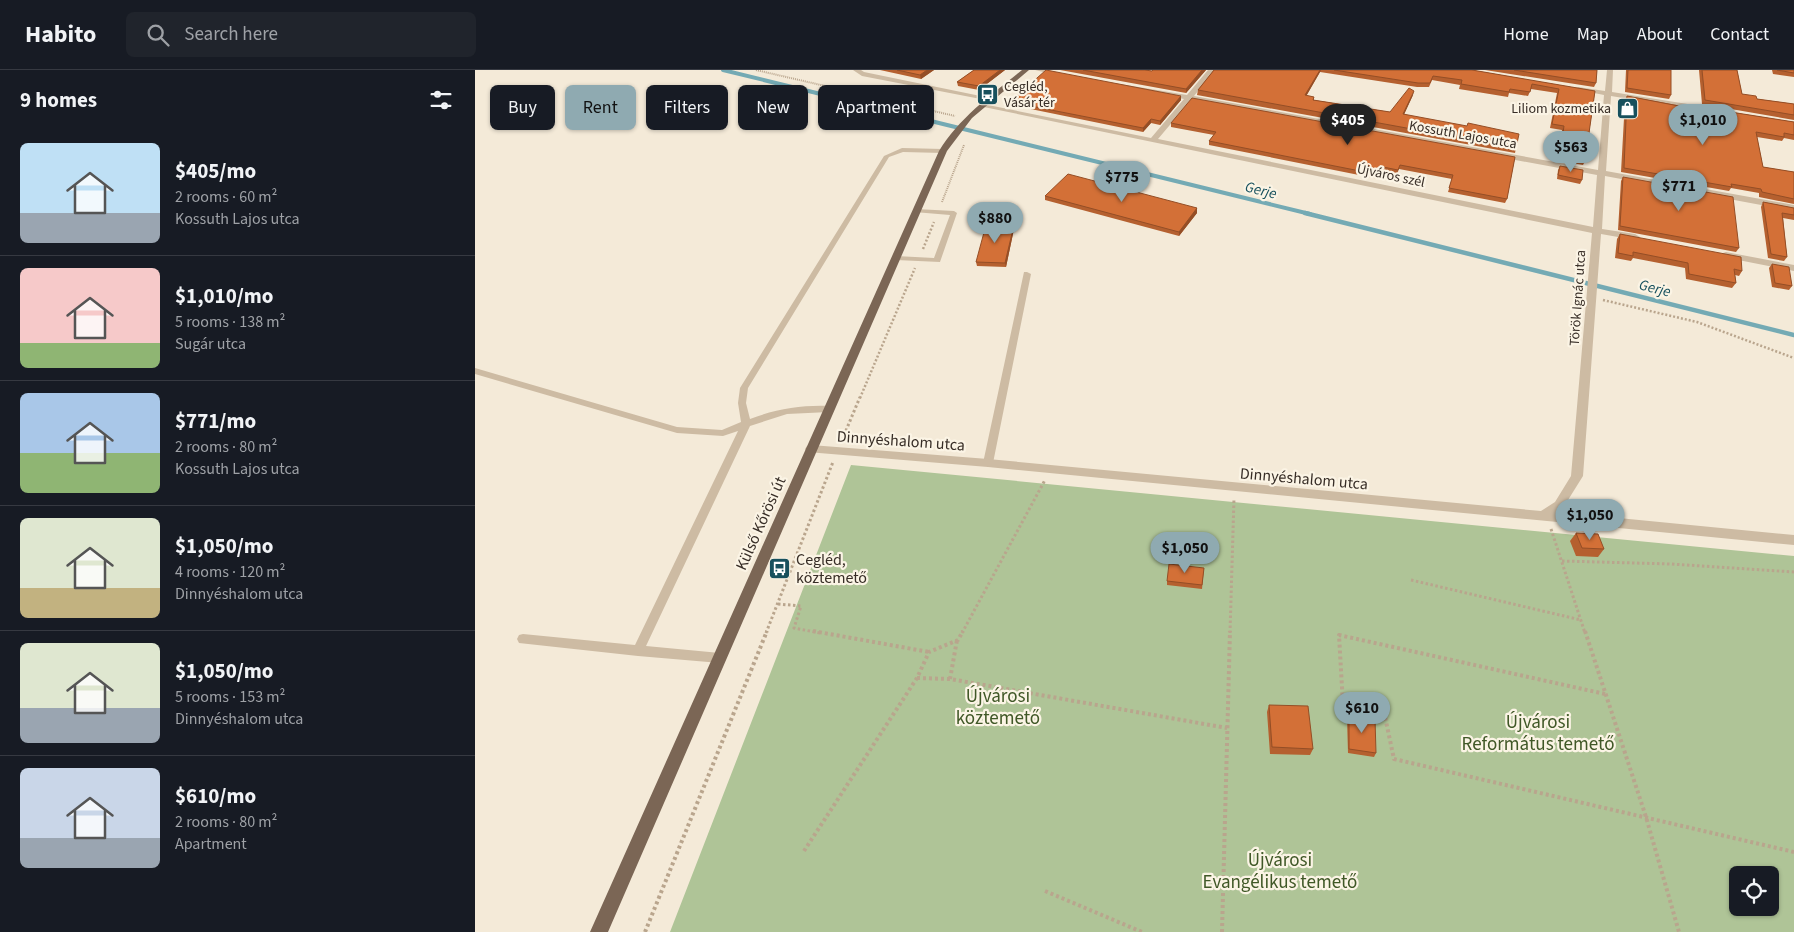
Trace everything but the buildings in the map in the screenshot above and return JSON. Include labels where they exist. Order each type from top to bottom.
[{"type":"main road","name":"Külső Kőrösi út","points":[[599,932],[943,150],[966,120],[1026,70]]},
{"type":"street","points":[[856,70],[863,74],[991,99]]},
{"type":"street","points":[[1038,70],[1067,75]]},
{"type":"street","points":[[1154,139],[1212,70]]},
{"type":"street","name":"Török Ignác utca","points":[[1544,515],[1559,505],[1577,476],[1611,70]]},
{"type":"street","name":"Kossuth Lajos utca","points":[[1105,82],[1794,208]]},
{"type":"street","points":[[1574,88],[1727,113]]},
{"type":"street","name":"Újváros szél","points":[[983,106],[1154,139],[1597,231],[1640,238]]},
{"type":"street","points":[[1717,253],[1794,268]]},
{"type":"street","name":"Dinnyéshalom utca","points":[[811,449],[988,462],[1794,540]]},
{"type":"lane","points":[[638,651],[746,424],[742,403],[744,388],[887,156],[902,150],[943,150]]},
{"type":"lane","points":[[895,258],[937,260],[954,213],[916,212]]},
{"type":"lane","points":[[988,462],[1027,274]]},
{"type":"lane","points":[[475,372],[677,430],[723,433],[770,414],[794,408],[829,409]]},
{"type":"lane","points":[[523,639],[720,658]]},
{"type":"path","points":[[756,70],[966,120]]},
{"type":"path","points":[[645,932],[778,604],[837,451],[967,141]]},
{"type":"path","points":[[1593,296],[1621,306],[1697,322],[1794,358]]},
{"type":"path","points":[[950,679],[958,640],[1052,468]]},
{"type":"path","points":[[1223,932],[1233,487]]},
{"type":"path","points":[[1544,515],[1562,562],[1646,817],[1679,932]]},
{"type":"path","points":[[1562,562],[1671,564],[1794,572]]},
{"type":"path","points":[[1411,580],[1581,620]]},
{"type":"path","points":[[778,604],[801,606],[795,628],[929,652],[958,640]]},
{"type":"path","points":[[1605,694],[1339,635],[1343,706],[1384,712],[1394,759],[1794,852]]},
{"type":"path","points":[[804,851],[917,678],[929,652]]},
{"type":"path","points":[[917,678],[950,679],[1227,728]]},
{"type":"path","points":[[1045,891],[1142,932]]},
{"type":"green space","points":[[851,465],[1794,556],[1794,932],[670,932]]},
{"type":"waterway","name":"Gerje","points":[[723,70],[1310,214]]},
{"type":"waterway","name":"Gerje","points":[[1305,213],[1794,335]]},
{"type":"place","name":"Cegléd, Vásár tér","points":[[988,94]]},
{"type":"place","name":"Liliom kozmetika","points":[[1627,108]]},
{"type":"place","name":"Cegléd, köztemető","points":[[780,568]]},
{"type":"park label","name":"Újvárosi köztemető","points":[[998,706]]},
{"type":"park label","name":"Újvárosi Református temető","points":[[1538,732]]},
{"type":"park label","name":"Újvárosi Evangélikus temető","points":[[1280,870]]}]
